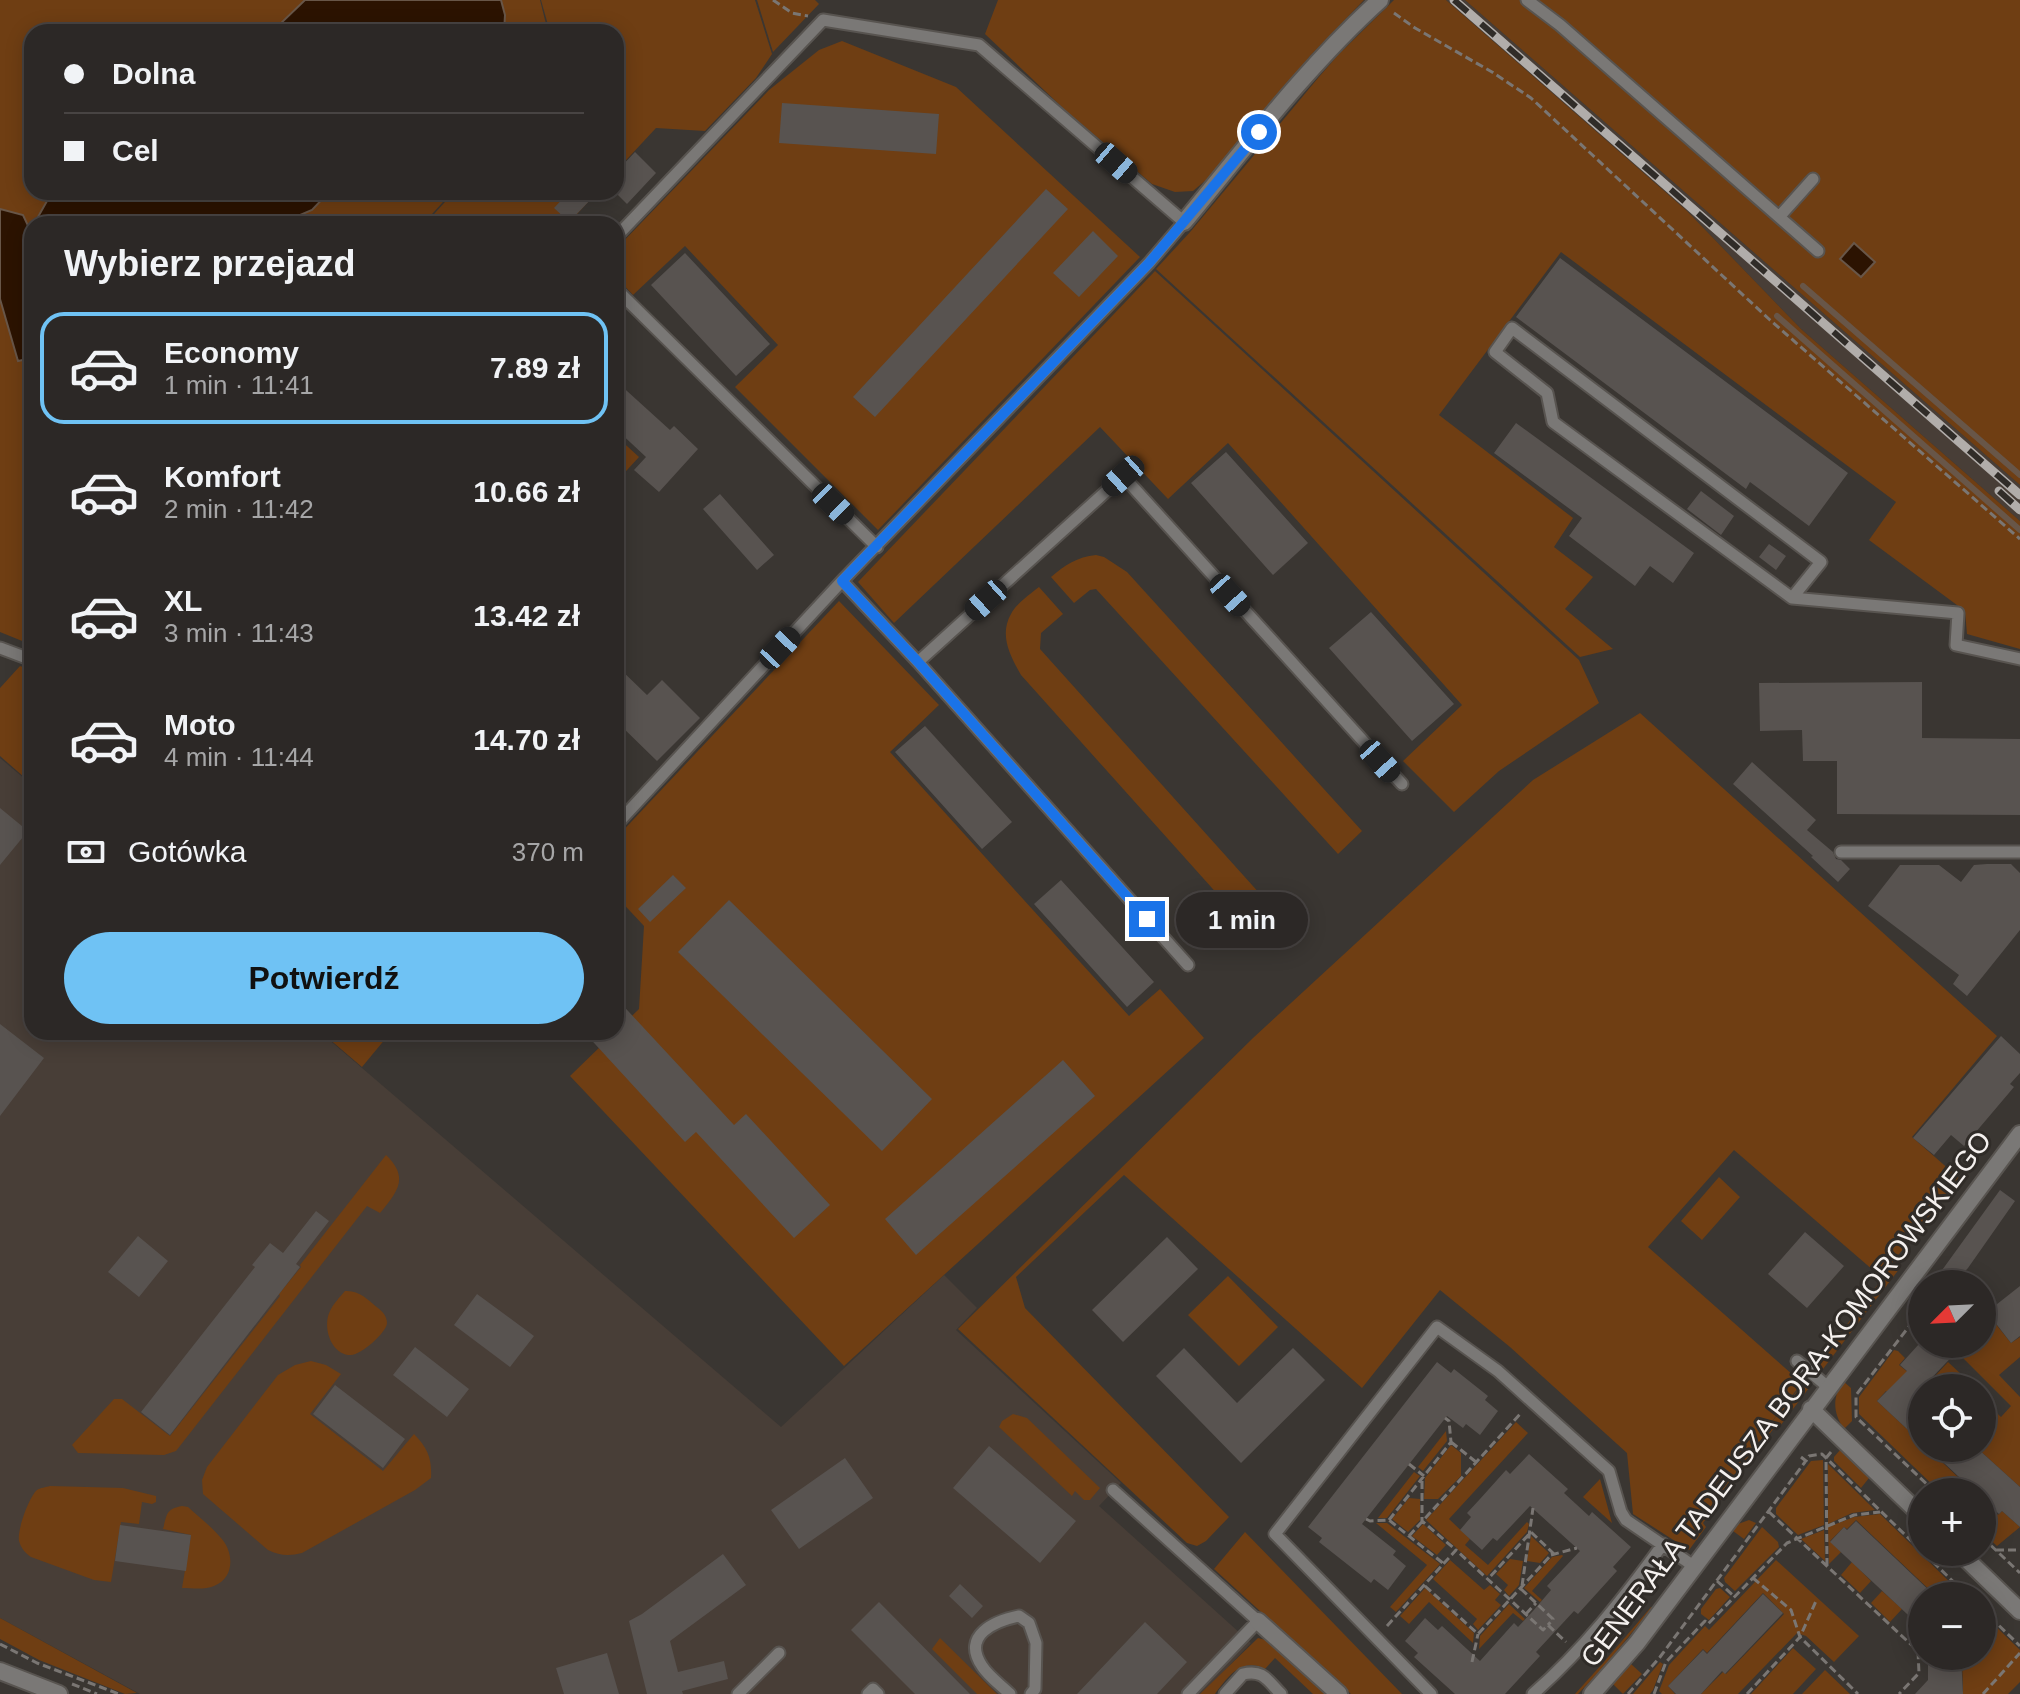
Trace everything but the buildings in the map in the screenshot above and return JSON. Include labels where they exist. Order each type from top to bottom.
[{"type":"street","points":[[1184,222],[1346,31],[1385,4]]},
{"type":"street","name":"GENERAŁA TADEUSZA BORA-KOMOROWSKIEGO","points":[[1592,1694],[1637,1643],[2020,1134]]},
{"type":"street","points":[[1811,1409],[1908,1503]]},
{"type":"street","points":[[1973,1566],[2020,1611]]},
{"type":"street","points":[[1258,1621],[1339,1694]]},
{"type":"street","points":[[0,1671],[57,1694]]},
{"type":"street","points":[[0,1684],[57,1694]]},
{"type":"lane","points":[[1527,0],[1560,25],[1818,251]]},
{"type":"lane","points":[[624,229],[823,20],[979,45],[1184,222],[1149,263],[842,581],[624,816]]},
{"type":"lane","points":[[1779,217],[1813,179]]},
{"type":"lane","points":[[624,297],[877,547]]},
{"type":"lane","points":[[1792,598],[1821,562],[1512,328],[1495,352],[1547,393],[1553,422],[1792,598],[1958,613],[1956,645],[2020,659]]},
{"type":"lane","points":[[918,662],[1123,476],[1402,784]]},
{"type":"lane","points":[[842,581],[1188,965]]},
{"type":"lane","points":[[0,648],[24,657]]},
{"type":"lane","points":[[1841,852],[2020,852]]},
{"type":"lane","points":[[1431,1694],[1275,1534],[1437,1327],[1498,1371],[1609,1471],[1626,1520],[1695,1567]]},
{"type":"lane","points":[[1797,1361],[1828,1387]]},
{"type":"lane","points":[[1113,1490],[1258,1621],[1188,1694]]},
{"type":"lane","points":[[1533,1694],[1576,1652],[1628,1593],[1663,1544]]},
{"type":"lane","points":[[1010,1694],[982,1666],[976,1650],[978,1636],[990,1625],[1019,1616],[1029,1623],[1036,1643],[1035,1689],[1031,1694]]},
{"type":"lane","points":[[738,1694],[779,1653]]},
{"type":"lane","points":[[1225,1694],[1243,1674],[1256,1672],[1281,1694]]},
{"type":"lane","points":[[868,1694],[873,1689],[878,1694]]},
{"type":"path","points":[[773,0],[792,13],[823,20]]},
{"type":"path","points":[[1385,4],[1415,28],[1531,98],[1770,320],[2020,539]]},
{"type":"path","points":[[1908,1326],[1856,1395],[1856,1417],[1920,1478]]},
{"type":"path","points":[[1409,1536],[1526,1407]]},
{"type":"path","points":[[1389,1520],[1451,1442],[1449,1421],[1445,1418]]},
{"type":"path","points":[[1451,1442],[1477,1462]]},
{"type":"path","points":[[1785,1445],[1806,1461]]},
{"type":"path","points":[[1628,1694],[1666,1650],[1809,1456],[1822,1454],[1953,1582]]},
{"type":"path","points":[[1826,1458],[1827,1566]]},
{"type":"path","points":[[1409,1464],[1423,1477],[1422,1521]]},
{"type":"path","points":[[1521,1587],[1533,1508]]},
{"type":"path","points":[[1769,1512],[1918,1651],[1919,1673],[1899,1694]]},
{"type":"path","points":[[1655,1694],[1666,1662],[1787,1543],[1854,1515],[1880,1512]]},
{"type":"path","points":[[1366,1519],[1389,1520],[1444,1564]]},
{"type":"path","points":[[1422,1521],[1543,1630],[1553,1619],[1521,1587]]},
{"type":"path","points":[[1529,1534],[1531,1532],[1553,1553],[1551,1555]]},
{"type":"path","points":[[1488,1579],[1529,1534]]},
{"type":"path","points":[[1472,1662],[1478,1634],[1521,1587],[1551,1555],[1577,1548]]},
{"type":"path","points":[[1385,1629],[1456,1550]]},
{"type":"path","points":[[1996,1550],[2020,1550]]},
{"type":"path","points":[[1996,1550],[2020,1573]]},
{"type":"path","points":[[1753,1578],[1791,1610],[1800,1637],[1858,1694]]},
{"type":"path","points":[[1717,1581],[1735,1597]]},
{"type":"path","points":[[1424,1585],[1478,1634]]},
{"type":"path","points":[[1747,1694],[1800,1637],[1816,1601]]},
{"type":"path","points":[[1526,1614],[1536,1603]]},
{"type":"path","points":[[1996,1623],[2020,1646]]},
{"type":"path","points":[[1548,1625],[1576,1652]]},
{"type":"path","points":[[0,1644],[37,1663],[119,1694]]},
{"type":"path","points":[[1666,1650],[1672,1656]]},
{"type":"path","points":[[1983,1694],[2020,1653]]},
{"type":"shaded area","points":[[0,0],[305,0],[280,24],[24,24],[24,200],[48,200],[38,216],[24,217],[0,209]]},
{"type":"shaded area","points":[[305,0],[501,0],[505,15],[504,24],[280,24]]},
{"type":"shaded area","points":[[501,0],[540,0],[546,24],[504,24]]},
{"type":"shaded area","points":[[541,0],[755,0],[772,54],[756,78],[705,131],[656,128],[624,162],[624,24],[548,24]]},
{"type":"shaded area","points":[[757,0],[815,0],[819,4],[773,52]]},
{"type":"shaded area","points":[[998,0],[1364,0],[1310,56],[1206,180],[1193,191],[1175,192],[1152,184],[1064,109],[985,34]]},
{"type":"shaded area","points":[[1394,0],[1446,0],[1687,211],[1801,329],[2020,521],[2020,649],[1967,634],[1965,611],[1869,540],[1896,502],[1561,252],[1439,415],[1573,518],[1554,547],[1593,577],[1565,609],[1613,649],[1580,657],[1156,269],[1338,55]]},
{"type":"shaded area","points":[[1446,0],[1465,0],[2020,485],[2020,521],[1801,329],[1687,211]]},
{"type":"shaded area","points":[[1465,0],[2020,0],[2020,485]]},
{"type":"shaded area","points":[[842,41],[956,87],[1140,257],[878,530],[735,387],[778,345],[685,246],[633,295],[624,285],[624,241],[769,90],[819,50]]},
{"type":"shaded area","points":[[321,200],[445,200],[430,216],[298,216],[312,210]]},
{"type":"shaded area","points":[[321,200],[312,210],[298,216],[39,216],[47,201]]},
{"type":"shaded area","points":[[447,200],[590,200],[575,216],[432,216]]},
{"type":"shaded area","points":[[0,209],[24,217],[24,360],[18,361],[0,299]]},
{"type":"shaded area","points":[[1854,243],[1875,262],[1861,277],[1840,259]]},
{"type":"shaded area","points":[[1155,271],[1579,660],[1599,703],[1499,771],[1454,812],[1403,761],[1462,705],[1228,443],[1168,499],[1100,427],[894,623],[858,582]]},
{"type":"shaded area","points":[[0,299],[18,361],[24,360],[24,642],[0,632]]},
{"type":"shaded area","points":[[624,443],[639,457],[624,473]]},
{"type":"shaded area","points":[[1096,555],[1127,572],[1362,831],[1338,854],[1096,589],[1074,603],[1051,577],[1072,562]]},
{"type":"shaded area","points":[[1039,587],[1063,614],[1041,633],[1040,649],[1278,914],[1255,936],[1021,675],[1007,645],[1006,630],[1016,607]]},
{"type":"shaded area","points":[[839,601],[939,705],[890,752],[1129,1016],[1160,989],[1204,1038],[844,1366],[570,1076],[607,1040],[624,1040],[624,1024],[639,1009],[644,926],[624,905],[624,829]]},
{"type":"shaded area","points":[[20,666],[24,667],[24,777],[0,756],[0,688]]},
{"type":"shaded area","points":[[1640,713],[1997,1036],[1912,1137],[1959,1178],[1881,1277],[1734,1150],[1648,1247],[1802,1383],[1766,1429],[1806,1380],[1809,1388],[1780,1426],[1771,1432],[1703,1523],[1706,1527],[1689,1550],[1633,1514],[1627,1453],[1510,1347],[1440,1290],[1362,1388],[1124,1175],[1016,1277],[1025,1308],[1229,1517],[1206,1541],[1197,1546],[1187,1543],[958,1329],[1253,1038],[1533,780]]},
{"type":"shaded area","points":[[0,758],[24,778],[24,1040],[329,1040],[781,1427],[944,1275],[977,1308],[956,1330],[1121,1483],[1099,1506],[1251,1643],[1202,1694],[140,1694],[0,1618]]},
{"type":"shaded area","points":[[330,1040],[384,1040],[362,1067]]},
{"type":"shaded area","points":[[386,1155],[398,1171],[396,1191],[380,1213],[367,1206],[176,1451],[164,1455],[78,1453],[72,1445],[114,1399],[122,1399],[170,1436]]},
{"type":"shaded area","points":[[1719,1177],[1740,1197],[1702,1240],[1681,1221]]},
{"type":"shaded area","points":[[1895,1262],[1900,1268],[1823,1369],[1815,1366]]},
{"type":"shaded area","points":[[1228,1276],[1278,1327],[1239,1366],[1188,1315]]},
{"type":"shaded area","points":[[345,1291],[366,1298],[383,1312],[387,1320],[378,1337],[351,1355],[344,1354],[333,1345],[327,1325],[331,1308]]},
{"type":"shaded area","points":[[1996,1324],[2011,1343],[2020,1337],[2020,1357],[1999,1375],[2020,1397],[2020,1487],[1992,1462],[1996,1462],[1996,1412],[2001,1417],[2011,1406],[1996,1391],[1996,1374],[1979,1374],[1963,1358],[1996,1358]]},
{"type":"shaded area","points":[[1894,1350],[1905,1358],[1899,1365],[1909,1373],[1890,1394],[1886,1391],[1877,1401],[1908,1430],[1908,1461],[1859,1414],[1859,1397]]},
{"type":"shaded area","points":[[311,1361],[341,1374],[310,1414],[383,1471],[414,1434],[428,1454],[431,1478],[302,1553],[281,1554],[268,1550],[203,1494],[202,1480],[207,1467],[278,1375],[295,1365]]},
{"type":"shaded area","points":[[1948,1362],[1961,1374],[1937,1374]]},
{"type":"shaded area","points":[[1843,1381],[1851,1388],[1852,1421],[1844,1429],[1835,1405]]},
{"type":"shaded area","points":[[1013,1414],[1027,1418],[1100,1488],[1090,1500],[1084,1500],[1075,1491],[1072,1496],[999,1427]]},
{"type":"shaded area","points":[[1516,1422],[1528,1433],[1449,1519],[1470,1539],[1465,1545],[1488,1565],[1527,1522],[1529,1524],[1527,1532],[1487,1576],[1426,1520]]},
{"type":"shaded area","points":[[1446,1431],[1447,1441],[1423,1471],[1418,1467]]},
{"type":"shaded area","points":[[1451,1445],[1461,1453],[1461,1476],[1438,1499],[1424,1499],[1425,1478]]},
{"type":"shaded area","points":[[1840,1450],[1869,1478],[1861,1488],[1834,1461]]},
{"type":"shaded area","points":[[1823,1460],[1824,1525],[1798,1535],[1776,1514],[1776,1508],[1811,1461]]},
{"type":"shaded area","points":[[1909,1462],[1942,1462],[1959,1478],[1925,1478]]},
{"type":"shaded area","points":[[1828,1464],[1875,1510],[1852,1513],[1828,1524]]},
{"type":"shaded area","points":[[1414,1472],[1420,1476],[1387,1518],[1378,1518]]},
{"type":"shaded area","points":[[1600,1479],[1612,1523],[1583,1497]]},
{"type":"shaded area","points":[[50,1486],[123,1488],[156,1496],[156,1502],[152,1504],[142,1502],[139,1524],[121,1522],[111,1582],[94,1580],[31,1557],[22,1548],[19,1536],[27,1506],[37,1490]]},
{"type":"shaded area","points":[[1409,1498],[1420,1499],[1420,1520],[1408,1532],[1392,1519]]},
{"type":"shaded area","points":[[182,1506],[188,1507],[210,1526],[228,1550],[229,1571],[214,1586],[182,1588],[191,1535],[163,1529],[168,1513]]},
{"type":"shaded area","points":[[2002,1511],[2020,1527],[1997,1546],[1996,1513],[1998,1515]]},
{"type":"shaded area","points":[[1880,1514],[1908,1541],[1908,1566],[1933,1566],[1950,1582],[1921,1582],[1856,1520],[1830,1541],[1841,1552],[1829,1564],[1828,1527],[1854,1517]]},
{"type":"shaded area","points":[[1749,1520],[1756,1523],[1744,1539],[1733,1531],[1738,1524]]},
{"type":"shaded area","points":[[1376,1523],[1387,1523],[1440,1564],[1396,1612],[1390,1607],[1427,1565]]},
{"type":"shaded area","points":[[1423,1524],[1446,1545],[1437,1555],[1412,1536]]},
{"type":"shaded area","points":[[1762,1527],[1778,1542],[1779,1547],[1735,1591],[1724,1578]]},
{"type":"shaded area","points":[[1824,1530],[1825,1561],[1801,1539]]},
{"type":"shaded area","points":[[1245,1532],[1402,1694],[1351,1694],[1214,1569]]},
{"type":"shaded area","points":[[1531,1536],[1549,1553],[1540,1563],[1527,1561]]},
{"type":"shaded area","points":[[1562,1555],[1532,1591],[1542,1600],[1540,1602],[1524,1588],[1552,1557]]},
{"type":"shaded area","points":[[1510,1559],[1523,1561],[1519,1585],[1509,1596],[1504,1590],[1508,1585],[1496,1574]]},
{"type":"shaded area","points":[[1450,1560],[1484,1590],[1490,1585],[1500,1594],[1495,1600],[1501,1605],[1478,1630],[1473,1624],[1477,1619],[1433,1579]]},
{"type":"shaded area","points":[[1776,1560],[1859,1636],[1834,1662],[1806,1636],[1797,1633],[1738,1694],[1701,1694],[1723,1672],[1726,1674],[1784,1614],[1763,1593],[1707,1653],[1703,1649],[1668,1686],[1675,1694],[1662,1694],[1659,1691],[1669,1665],[1705,1626],[1709,1630]]},
{"type":"shaded area","points":[[1852,1562],[1871,1581],[1860,1593],[1841,1575]]},
{"type":"shaded area","points":[[1425,1588],[1474,1633],[1473,1643],[1429,1602],[1409,1624],[1400,1616]]},
{"type":"shaded area","points":[[1720,1588],[1730,1597],[1709,1620],[1701,1614],[1701,1609]]},
{"type":"shaded area","points":[[1882,1591],[1902,1609],[1890,1622],[1871,1603]]},
{"type":"shaded area","points":[[1509,1604],[1525,1619],[1523,1621],[1513,1613],[1479,1649],[1480,1636]]},
{"type":"shaded area","points":[[1651,1607],[1602,1669],[1575,1694],[1603,1663]]},
{"type":"shaded area","points":[[0,1618],[137,1693],[125,1694],[39,1660],[0,1639]]},
{"type":"shaded area","points":[[1996,1627],[2020,1650],[2020,1682],[2008,1694],[1960,1694],[1963,1691],[1962,1670],[1996,1670]]},
{"type":"shaded area","points":[[940,1638],[997,1694],[977,1694],[932,1649]]},
{"type":"shaded area","points":[[1258,1638],[1266,1640],[1325,1694],[1313,1694],[1275,1658],[1265,1669],[1249,1665],[1242,1667],[1215,1694],[1200,1694]]},
{"type":"shaded area","points":[[1793,1648],[1816,1669],[1793,1694],[1751,1694]]},
{"type":"shaded area","points":[[1660,1662],[1663,1664],[1650,1694],[1633,1694]]},
{"type":"shaded area","points":[[1631,1664],[1642,1674],[1623,1694],[1613,1684]]},
{"type":"shaded area","points":[[1825,1670],[1850,1694],[1802,1694]]},
{"type":"waterway","points":[[1803,286],[2020,475]]},
{"type":"waterway","points":[[1777,316],[2020,530]]},
{"type":"railway","points":[[1454,0],[2020,495]]},
{"type":"railway","points":[[1999,491],[2020,510]]},
{"type":"route","points":[[1147,919],[842,581],[1149,263],[1259,132]]}]
